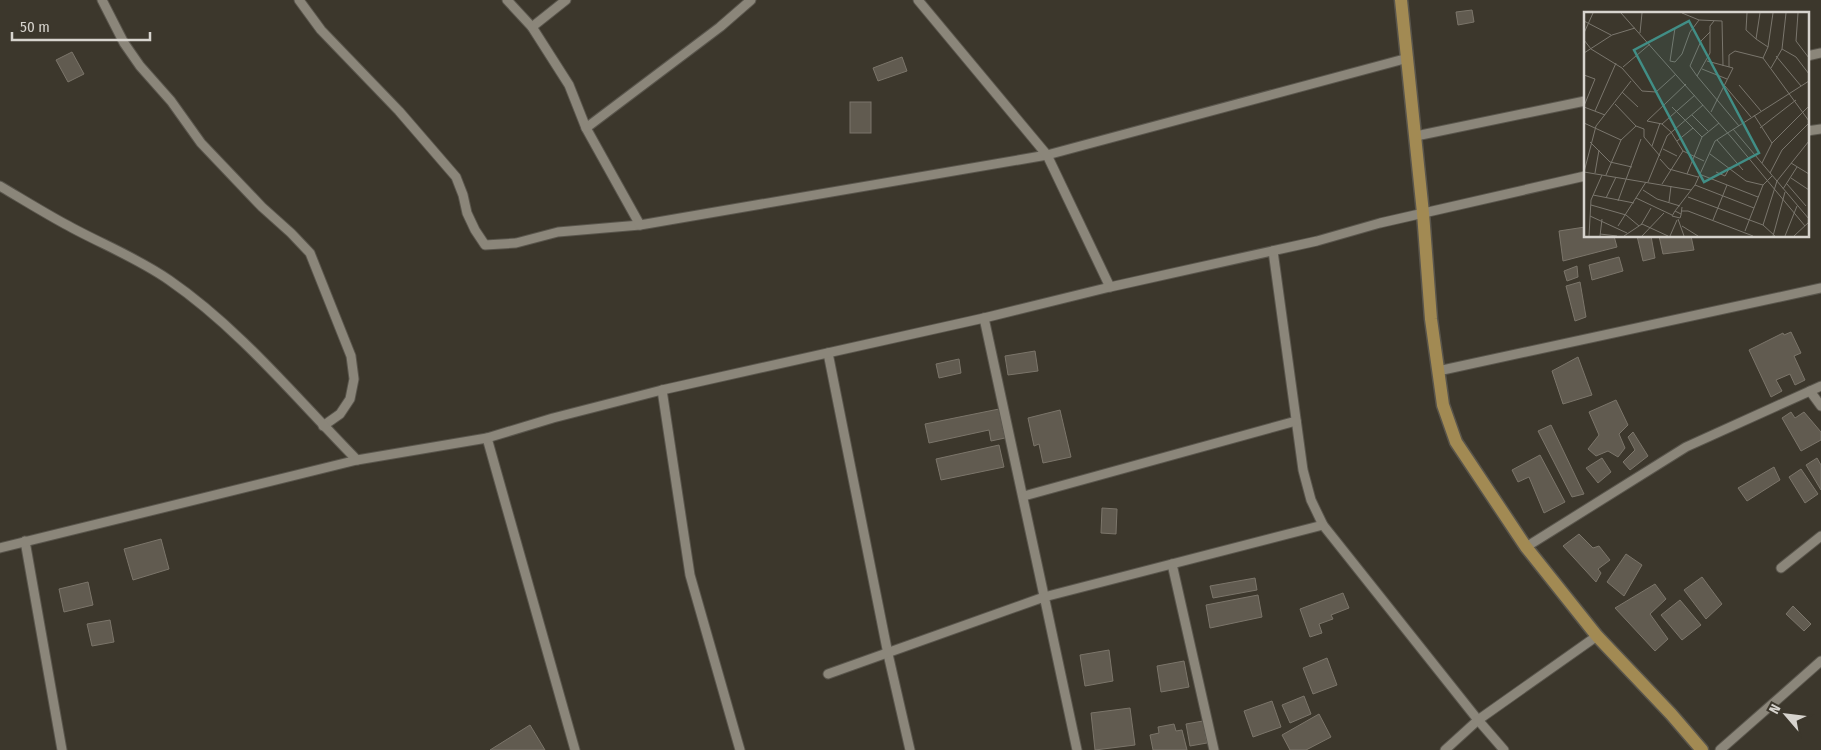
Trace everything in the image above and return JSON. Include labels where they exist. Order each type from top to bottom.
[{"type":"main road","points":[[1401,0],[1416,136],[1431,319],[1443,405],[1456,442],[1526,547],[1597,636],[1671,714],[1702,750]]},
{"type":"street","points":[[102,0],[124,43],[201,143],[262,207],[310,253],[351,356],[354,379],[350,399],[340,414],[323,426]]},
{"type":"street","points":[[299,0],[321,30],[399,112],[456,177],[467,212],[475,230],[486,245],[516,243],[558,232],[640,225],[1047,155],[1408,58]]},
{"type":"street","points":[[508,0],[532,27],[569,85],[586,128],[640,225]]},
{"type":"street","points":[[532,27],[566,0]]},
{"type":"street","points":[[586,128],[720,27],[751,0]]},
{"type":"street","points":[[918,0],[1047,155],[1110,287]]},
{"type":"street","points":[[1808,56],[1821,53]]},
{"type":"street","points":[[1416,136],[1584,102]]},
{"type":"street","points":[[1808,131],[1821,129]]},
{"type":"street","points":[[0,548],[357,460],[487,438],[553,418],[662,390],[984,318],[1110,287],[1317,242],[1354,229],[1584,176]]},
{"type":"street","points":[[0,186],[66,225],[140,262],[169,280],[224,325],[276,375],[357,460]]},
{"type":"street","points":[[1273,251],[1303,470],[1311,500],[1322,525],[1504,750]]},
{"type":"street","points":[[1438,371],[1821,288]]},
{"type":"street","points":[[984,318],[1024,496],[1077,750]]},
{"type":"street","points":[[828,353],[888,654],[910,750]]},
{"type":"street","points":[[1526,547],[1686,447],[1821,386]]},
{"type":"street","points":[[662,390],[690,574],[740,750]]},
{"type":"street","points":[[1810,391],[1821,406]]},
{"type":"street","points":[[1024,496],[1296,421]]},
{"type":"street","points":[[487,438],[575,750]]},
{"type":"street","points":[[828,674],[1044,597],[1322,525]]},
{"type":"street","points":[[1781,568],[1821,536]]},
{"type":"street","points":[[25,541],[62,750]]},
{"type":"street","points":[[1172,564],[1214,750]]},
{"type":"street","points":[[1445,750],[1478,720],[1597,636]]},
{"type":"street","points":[[1720,750],[1821,661]]},
{"type":"building","points":[[1472,10],[1474,22],[1458,25],[1456,12]]},
{"type":"building","points":[[72,52],[84,74],[68,82],[56,60]]},
{"type":"building","points":[[902,57],[907,71],[878,81],[873,68]]},
{"type":"building","points":[[850,102],[871,102],[871,133],[850,133]]},
{"type":"building","points":[[1584,227],[1584,238],[1615,238],[1617,247],[1563,261],[1559,231]]},
{"type":"building","points":[[1637,238],[1651,238],[1655,258],[1643,261]]},
{"type":"building","points":[[1659,238],[1691,238],[1694,250],[1663,254]]},
{"type":"building","points":[[1619,257],[1623,271],[1592,280],[1589,265]]},
{"type":"building","points":[[1577,266],[1578,277],[1567,281],[1564,271]]},
{"type":"building","points":[[1580,282],[1586,317],[1575,321],[1566,286]]},
{"type":"building","points":[[1791,332],[1801,353],[1794,356],[1805,380],[1795,385],[1790,374],[1776,380],[1782,391],[1771,397],[1749,350],[1783,333],[1784,335]]},
{"type":"building","points":[[1035,351],[1038,371],[1008,375],[1005,356]]},
{"type":"building","points":[[1578,357],[1592,395],[1563,404],[1552,371]]},
{"type":"building","points":[[959,359],[961,373],[939,378],[936,364]]},
{"type":"building","points":[[1616,400],[1628,425],[1619,434],[1625,448],[1618,457],[1608,451],[1596,456],[1588,449],[1599,435],[1589,412]]},
{"type":"building","points":[[999,409],[1005,438],[991,441],[989,430],[929,443],[925,424]]},
{"type":"building","points":[[1060,410],[1071,457],[1043,463],[1039,444],[1034,446],[1028,418]]},
{"type":"building","points":[[1791,412],[1795,418],[1804,412],[1821,432],[1821,440],[1801,451],[1782,418]]},
{"type":"building","points":[[1551,425],[1584,494],[1572,497],[1538,431]]},
{"type":"building","points":[[1633,432],[1648,456],[1630,470],[1623,462],[1635,450],[1628,437]]},
{"type":"building","points":[[999,445],[1004,467],[941,480],[936,459]]},
{"type":"building","points":[[1540,455],[1565,502],[1544,513],[1529,477],[1518,482],[1512,470]]},
{"type":"building","points":[[1602,458],[1611,472],[1598,483],[1586,468]]},
{"type":"building","points":[[1817,458],[1821,465],[1821,490],[1806,465]]},
{"type":"building","points":[[1774,467],[1780,480],[1747,501],[1738,488]]},
{"type":"building","points":[[1801,469],[1818,494],[1805,503],[1789,477]]},
{"type":"building","points":[[1102,508],[1117,509],[1116,534],[1101,533]]},
{"type":"building","points":[[1579,534],[1593,548],[1599,546],[1610,560],[1598,569],[1601,573],[1596,582],[1563,546]]},
{"type":"building","points":[[161,539],[169,569],[133,580],[124,549]]},
{"type":"building","points":[[1626,554],[1642,565],[1624,596],[1607,582]]},
{"type":"building","points":[[1702,577],[1722,604],[1706,619],[1684,590]]},
{"type":"building","points":[[1255,578],[1257,590],[1213,598],[1210,586]]},
{"type":"building","points":[[88,582],[93,605],[64,612],[59,589]]},
{"type":"building","points":[[1655,584],[1666,599],[1650,614],[1668,639],[1655,651],[1615,608]]},
{"type":"building","points":[[1343,593],[1349,608],[1331,615],[1333,619],[1319,624],[1322,633],[1310,637],[1300,609]]},
{"type":"building","points":[[1258,595],[1262,617],[1210,628],[1206,605]]},
{"type":"building","points":[[1680,600],[1701,625],[1682,640],[1661,615]]},
{"type":"building","points":[[1793,606],[1811,624],[1804,631],[1786,614]]},
{"type":"building","points":[[110,620],[114,642],[92,646],[87,624]]},
{"type":"building","points":[[1109,650],[1113,681],[1085,686],[1080,655]]},
{"type":"building","points":[[1327,658],[1337,685],[1313,694],[1303,668]]},
{"type":"building","points":[[1184,661],[1189,687],[1161,692],[1157,666]]},
{"type":"building","points":[[1304,696],[1311,714],[1290,723],[1282,705]]},
{"type":"building","points":[[1272,701],[1281,727],[1253,737],[1244,711]]},
{"type":"building","points":[[1130,708],[1135,745],[1095,750],[1091,713]]},
{"type":"building","points":[[1319,714],[1331,737],[1306,750],[1290,750],[1282,735]]},
{"type":"building","points":[[1203,721],[1207,743],[1190,746],[1186,724]]},
{"type":"building","points":[[1174,724],[1176,731],[1182,730],[1187,750],[1153,750],[1150,735],[1159,733],[1158,727]]},
{"type":"building","points":[[530,725],[545,750],[490,750]]}]
